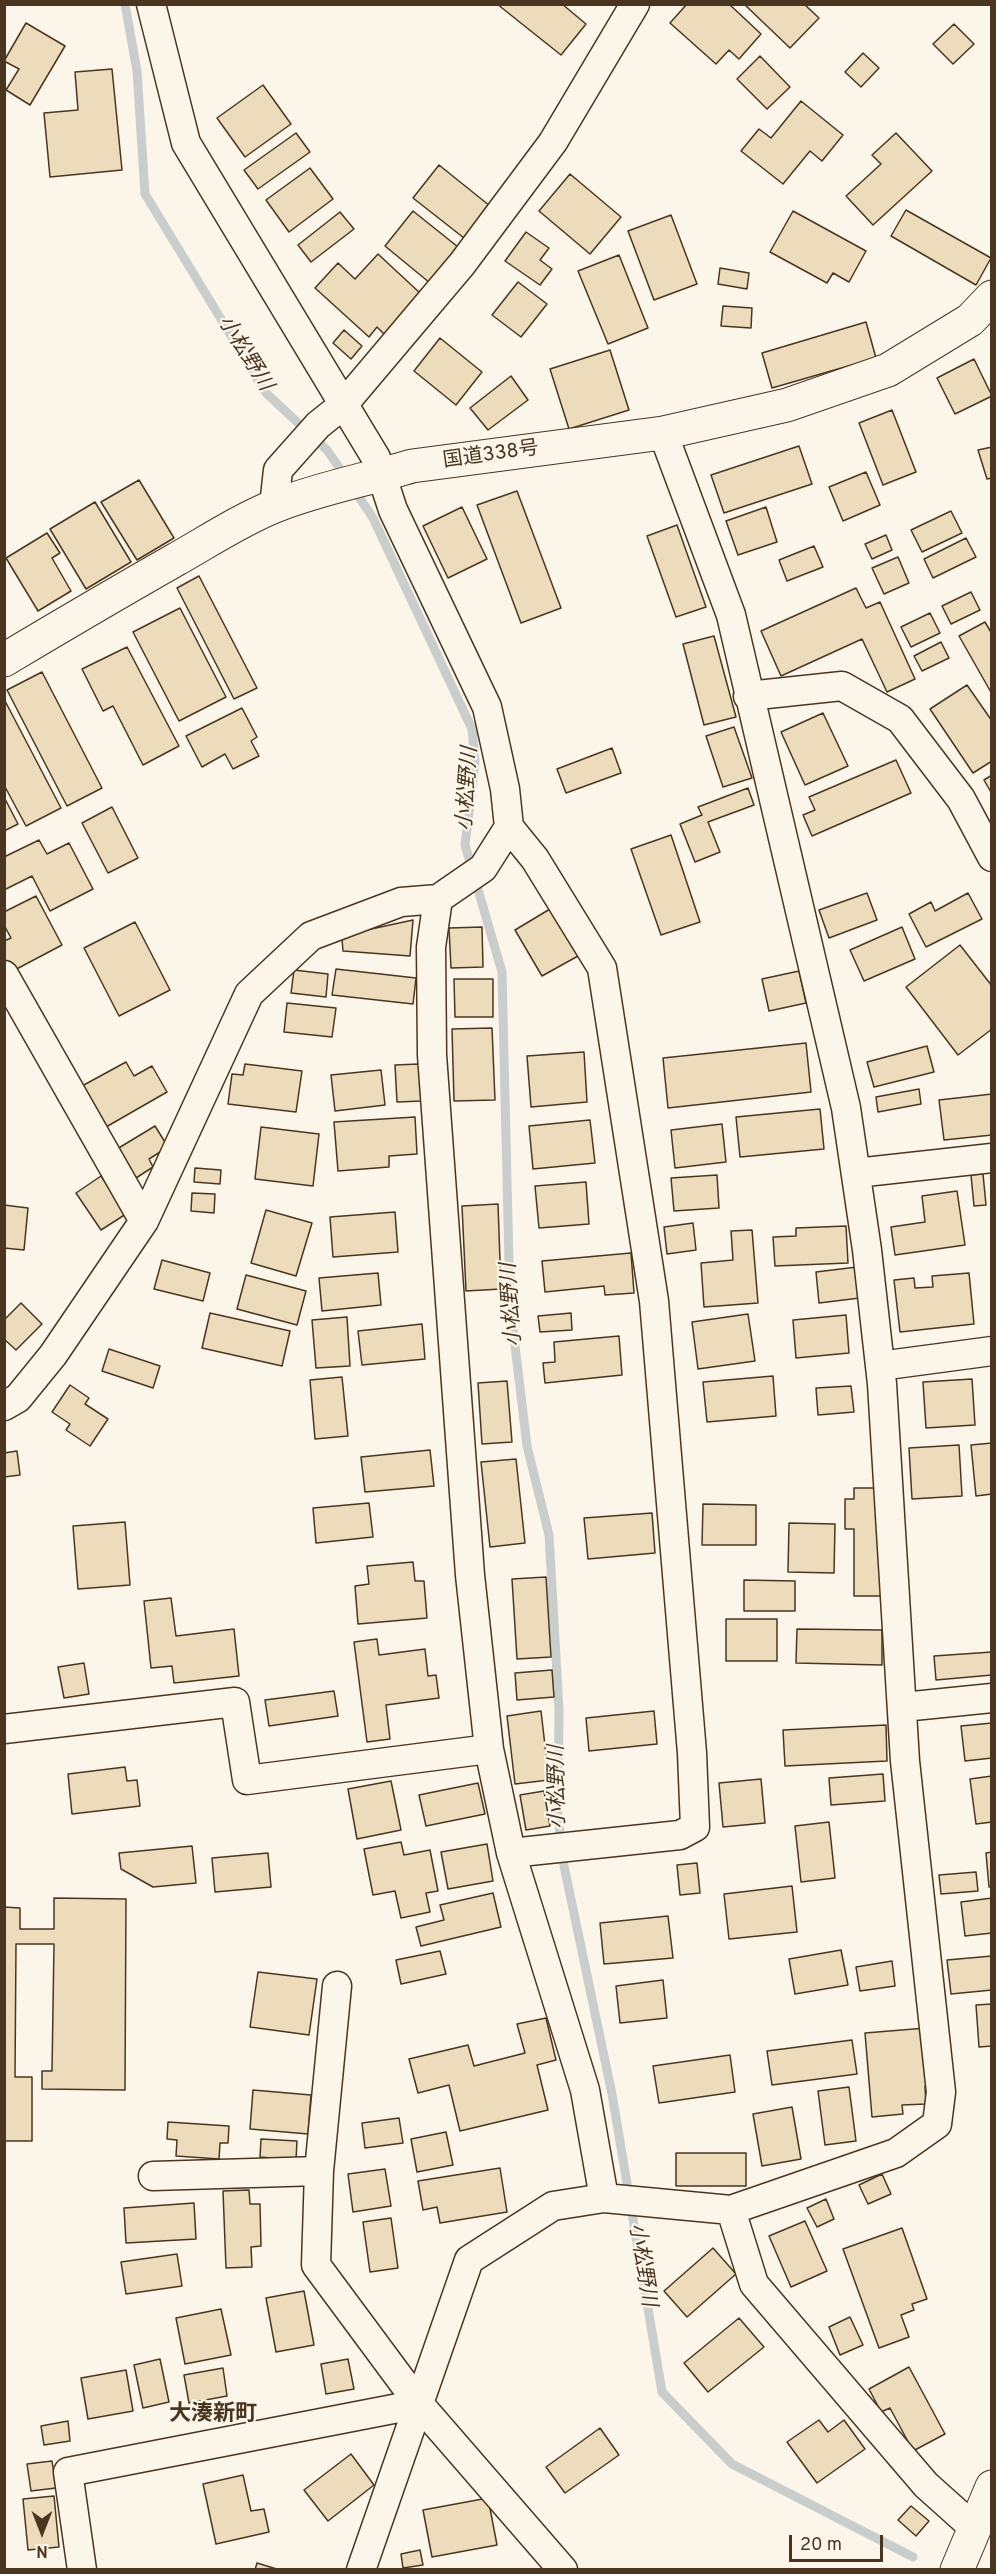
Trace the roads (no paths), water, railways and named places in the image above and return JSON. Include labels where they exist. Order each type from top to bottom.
[{"type":"highway","name":"国道338号","points":[[4,660],[87,610],[274,506],[329,486],[412,466],[663,433],[788,405],[888,370],[970,320],[992,297]]},
{"type":"highway","points":[[957,2570],[992,2487]]},
{"type":"street","points":[[151,4],[186,143],[376,458],[374,477],[393,510],[487,707],[506,789],[509,827],[535,859],[602,968],[654,1301],[692,1753],[695,1827],[680,1835],[511,1852]]},
{"type":"street","points":[[274,506],[278,471],[318,425],[343,405],[462,264],[553,142],[635,4]]},
{"type":"street","points":[[361,2570],[469,2260],[553,2206],[611,2198],[731,2210],[896,2153],[937,2124],[940,2080],[906,1761],[880,1366],[867,1250],[846,1108],[748,696],[731,615],[663,433]]},
{"type":"street","points":[[748,696],[842,686],[900,719],[961,799],[992,857]]},
{"type":"street","points":[[4,1406],[18,1398],[53,1355],[144,1221],[249,994],[311,936],[400,902],[449,892],[483,868],[509,827]]},
{"type":"street","points":[[449,892],[431,947],[432,1055],[470,1575],[489,1749],[511,1852],[585,2090],[611,2198]]},
{"type":"street","points":[[4,975],[144,1221]]},
{"type":"street","points":[[856,1173],[992,1158]]},
{"type":"street","points":[[880,1366],[992,1352]]},
{"type":"street","points":[[903,1707],[992,1698]]},
{"type":"street","points":[[4,1729],[236,1702],[247,1780],[489,1749]]},
{"type":"street","points":[[337,1986],[319,2171],[316,2265],[419,2404],[563,2570]]},
{"type":"street","points":[[153,2176],[319,2171]]},
{"type":"street","points":[[731,2210],[754,2284],[926,2485],[974,2528]]},
{"type":"street","points":[[82,2570],[68,2472],[419,2404]]},
{"type":"waterway","name":"小松野川","points":[[125,4],[137,71],[145,194],[266,393],[327,450],[345,476]]},
{"type":"waterway","name":"小松野川","points":[[353,488],[373,518],[472,729],[475,762],[465,845],[502,972],[510,1304],[527,1446],[549,1535],[559,1710],[558,1817],[564,1866],[612,2094],[662,2392],[732,2464],[913,2557]]},
{"type":"district","name":"大湊新町","points":[[213,2416]]}]
